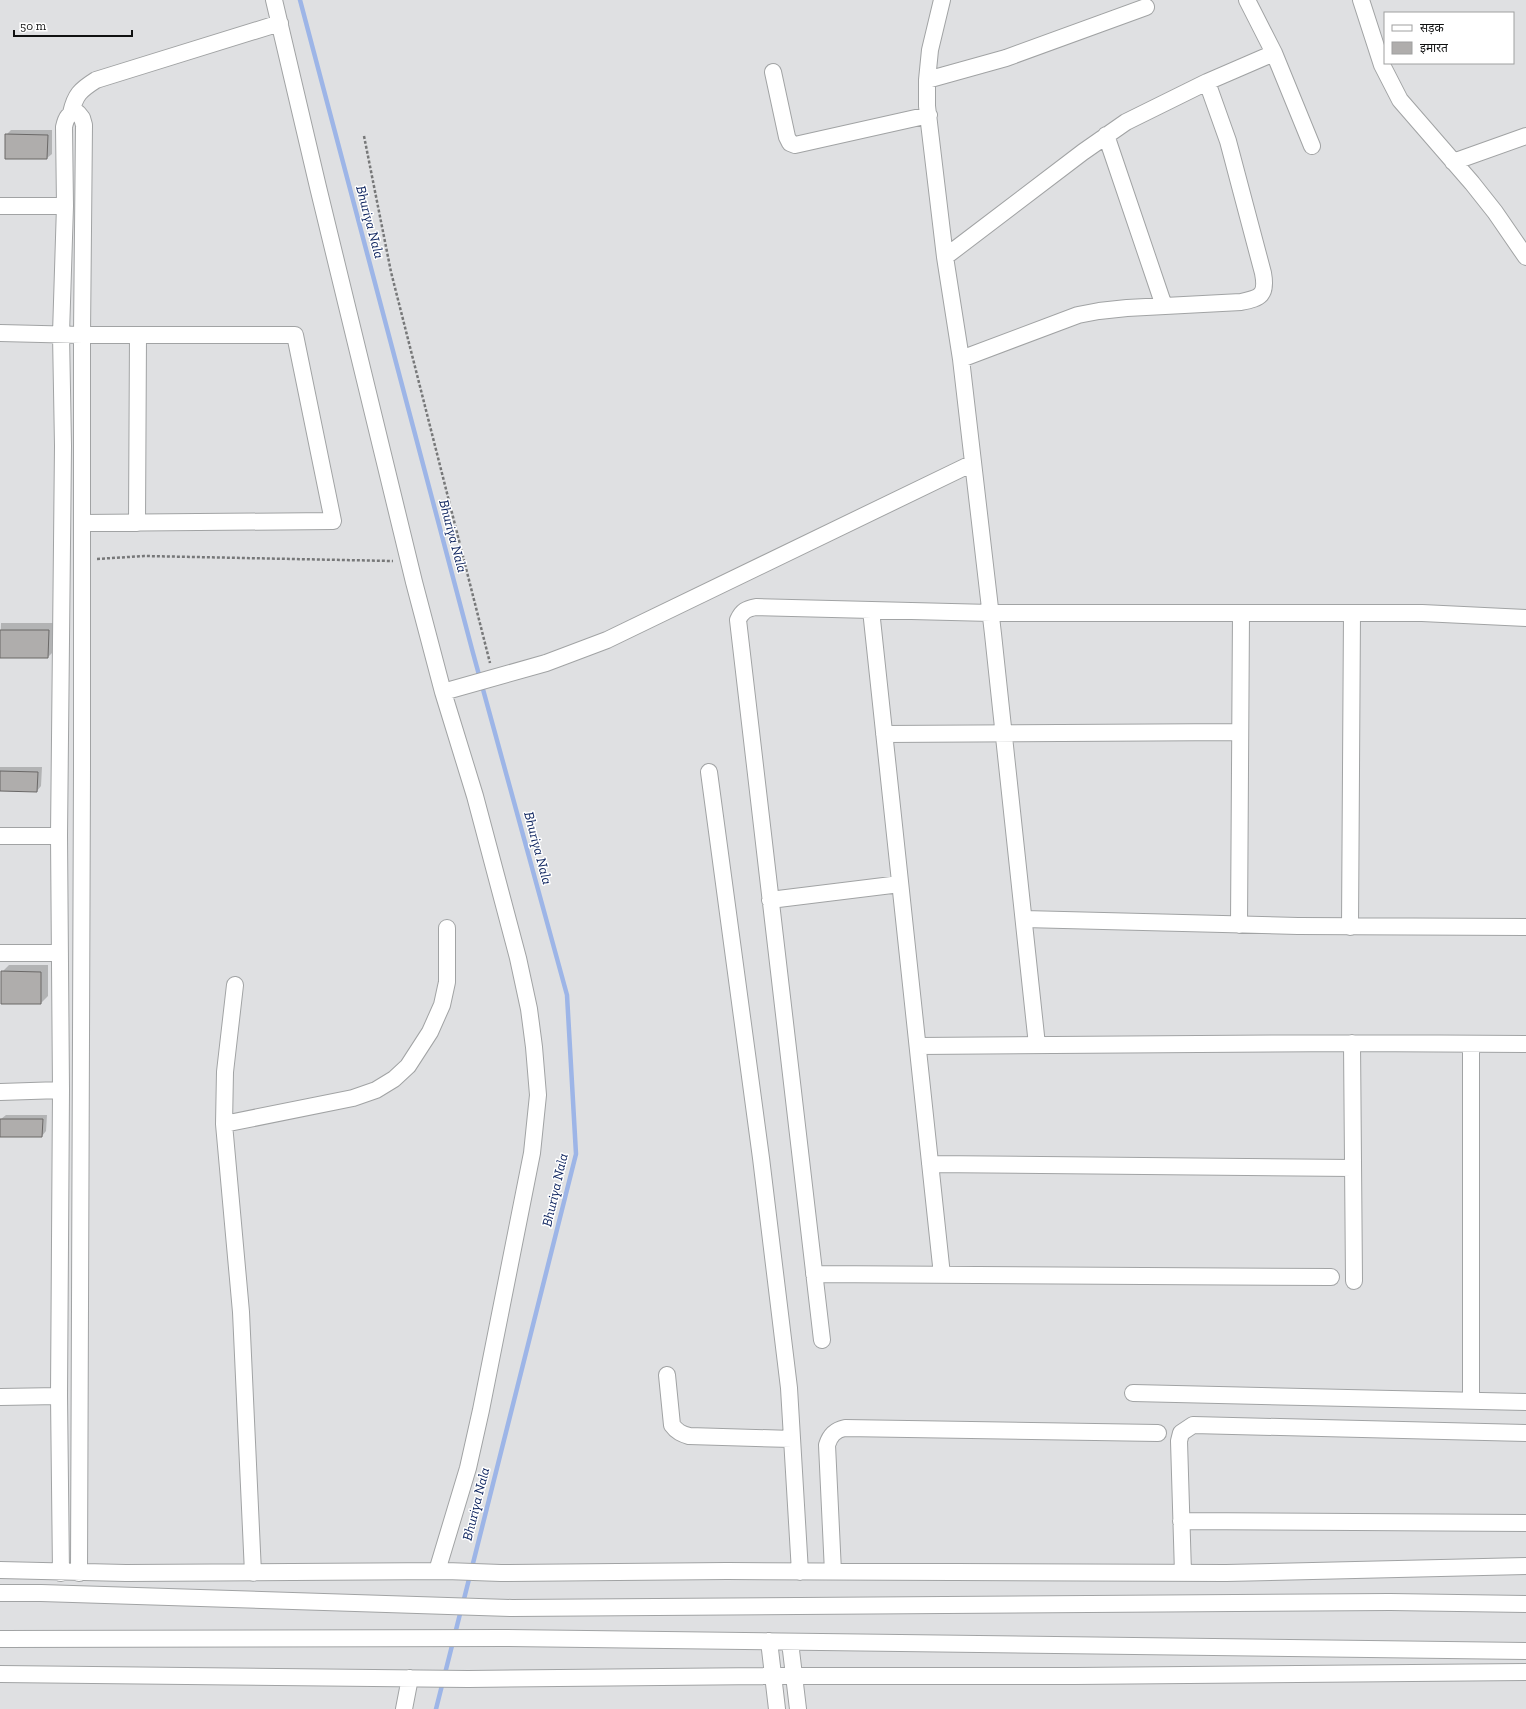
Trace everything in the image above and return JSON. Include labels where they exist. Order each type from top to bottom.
[{"type":"street","points":[[274,0],[409,561],[450,691],[475,796],[518,958],[529,1010],[534,1047],[538,1095],[532,1153],[481,1410],[442,1571]]},
{"type":"street","points":[[942,0],[930,50],[927,80],[928,114],[945,256],[962,359],[1038,1045]]},
{"type":"street","points":[[1247,0],[1274,53],[1312,146]]},
{"type":"street","points":[[1361,0],[1378,54],[1400,100],[1495,212],[1526,257]]},
{"type":"street","points":[[927,80],[1006,58],[1146,7]]},
{"type":"street","points":[[61,1573],[59,1396],[61,1090],[59,836],[63,446],[61,334],[65,206],[64,127],[65,120],[71,113],[78,93],[96,80],[280,23]]},
{"type":"street","points":[[945,256],[1106,135],[1126,122],[1207,82],[1274,53]]},
{"type":"street","points":[[773,72],[787,137],[790,143],[795,145],[928,114]]},
{"type":"street","points":[[962,359],[1078,316],[1099,311],[1127,308],[1241,302],[1252,300],[1262,294],[1266,284],[1228,141],[1207,82]]},
{"type":"street","points":[[71,113],[78,113],[84,125],[82,335],[80,1573]]},
{"type":"street","points":[[1106,135],[1164,306]]},
{"type":"street","points":[[1453,162],[1526,136]]},
{"type":"street","points":[[0,206],[65,206]]},
{"type":"street","points":[[0,333],[82,335],[295,335],[333,522],[82,523]]},
{"type":"street","points":[[137,523],[138,335]]},
{"type":"street","points":[[450,691],[546,664],[607,640],[973,463]]},
{"type":"street","points":[[822,1340],[738,620],[742,612],[748,608],[756,607],[990,613],[1422,612],[1526,618]]},
{"type":"street","points":[[871,610],[942,1275]]},
{"type":"street","points":[[1239,925],[1241,613]]},
{"type":"street","points":[[1350,926],[1352,613]]},
{"type":"street","points":[[884,734],[1240,732]]},
{"type":"street","points":[[709,772],[761,1158],[789,1388],[800,1572]]},
{"type":"street","points":[[0,836],[59,836]]},
{"type":"street","points":[[770,900],[900,884]]},
{"type":"street","points":[[1024,919],[1239,925],[1526,927]]},
{"type":"street","points":[[224,1124],[353,1098],[376,1090],[394,1079],[408,1066],[430,1032],[442,1005],[448,982],[447,928]]},
{"type":"street","points":[[0,954],[60,953]]},
{"type":"street","points":[[235,985],[225,1072],[224,1124],[241,1312],[253,1572]]},
{"type":"street","points":[[918,1046],[1352,1043],[1526,1044]]},
{"type":"street","points":[[1352,1043],[1354,1281]]},
{"type":"street","points":[[1471,1044],[1471,1401]]},
{"type":"street","points":[[0,1092],[61,1090]]},
{"type":"street","points":[[930,1164],[1353,1168]]},
{"type":"street","points":[[814,1274],[1331,1277]]},
{"type":"street","points":[[667,1375],[672,1425],[682,1434],[690,1436],[792,1439]]},
{"type":"street","points":[[1133,1393],[1526,1402]]},
{"type":"street","points":[[0,1397],[59,1396]]},
{"type":"street","points":[[1183,1573],[1179,1441],[1181,1433],[1193,1425],[1526,1434]]},
{"type":"street","points":[[832,1572],[828,1445],[829,1438],[839,1430],[845,1428],[1158,1433]]},
{"type":"street","points":[[1181,1521],[1526,1523]]},
{"type":"street","points":[[0,1570],[61,1573],[442,1571],[500,1573],[1183,1573],[1526,1566]]},
{"type":"street","points":[[0,1593],[42,1593],[493,1608],[1382,1602],[1526,1604]]},
{"type":"street","points":[[0,1639],[483,1638],[1526,1651]]},
{"type":"street","points":[[769,1642],[777,1709]]},
{"type":"street","points":[[790,1642],[798,1709]]},
{"type":"street","points":[[0,1674],[468,1679],[1526,1672]]},
{"type":"street","points":[[404,1709],[417,1678]]},
{"type":"path","points":[[364,136],[391,272],[490,680]]},
{"type":"path","points":[[82,560],[144,556],[409,561]]},
{"type":"building","points":[[5,134],[48,135],[47,159],[5,159]]},
{"type":"building","points":[[0,630],[49,630],[48,658],[0,658]]},
{"type":"building","points":[[0,771],[38,772],[37,792],[0,791]]},
{"type":"building","points":[[1,971],[41,972],[41,1004],[1,1004]]},
{"type":"building","points":[[0,1119],[43,1119],[42,1137],[0,1137]]},
{"type":"waterway","name":"Bhuriya Nala","points":[[300,0],[473,653],[567,995],[576,1154],[463,1603]]},
{"type":"waterway","name":"Bhuriya Nala","points":[[436,1709],[461,1610]]}]
